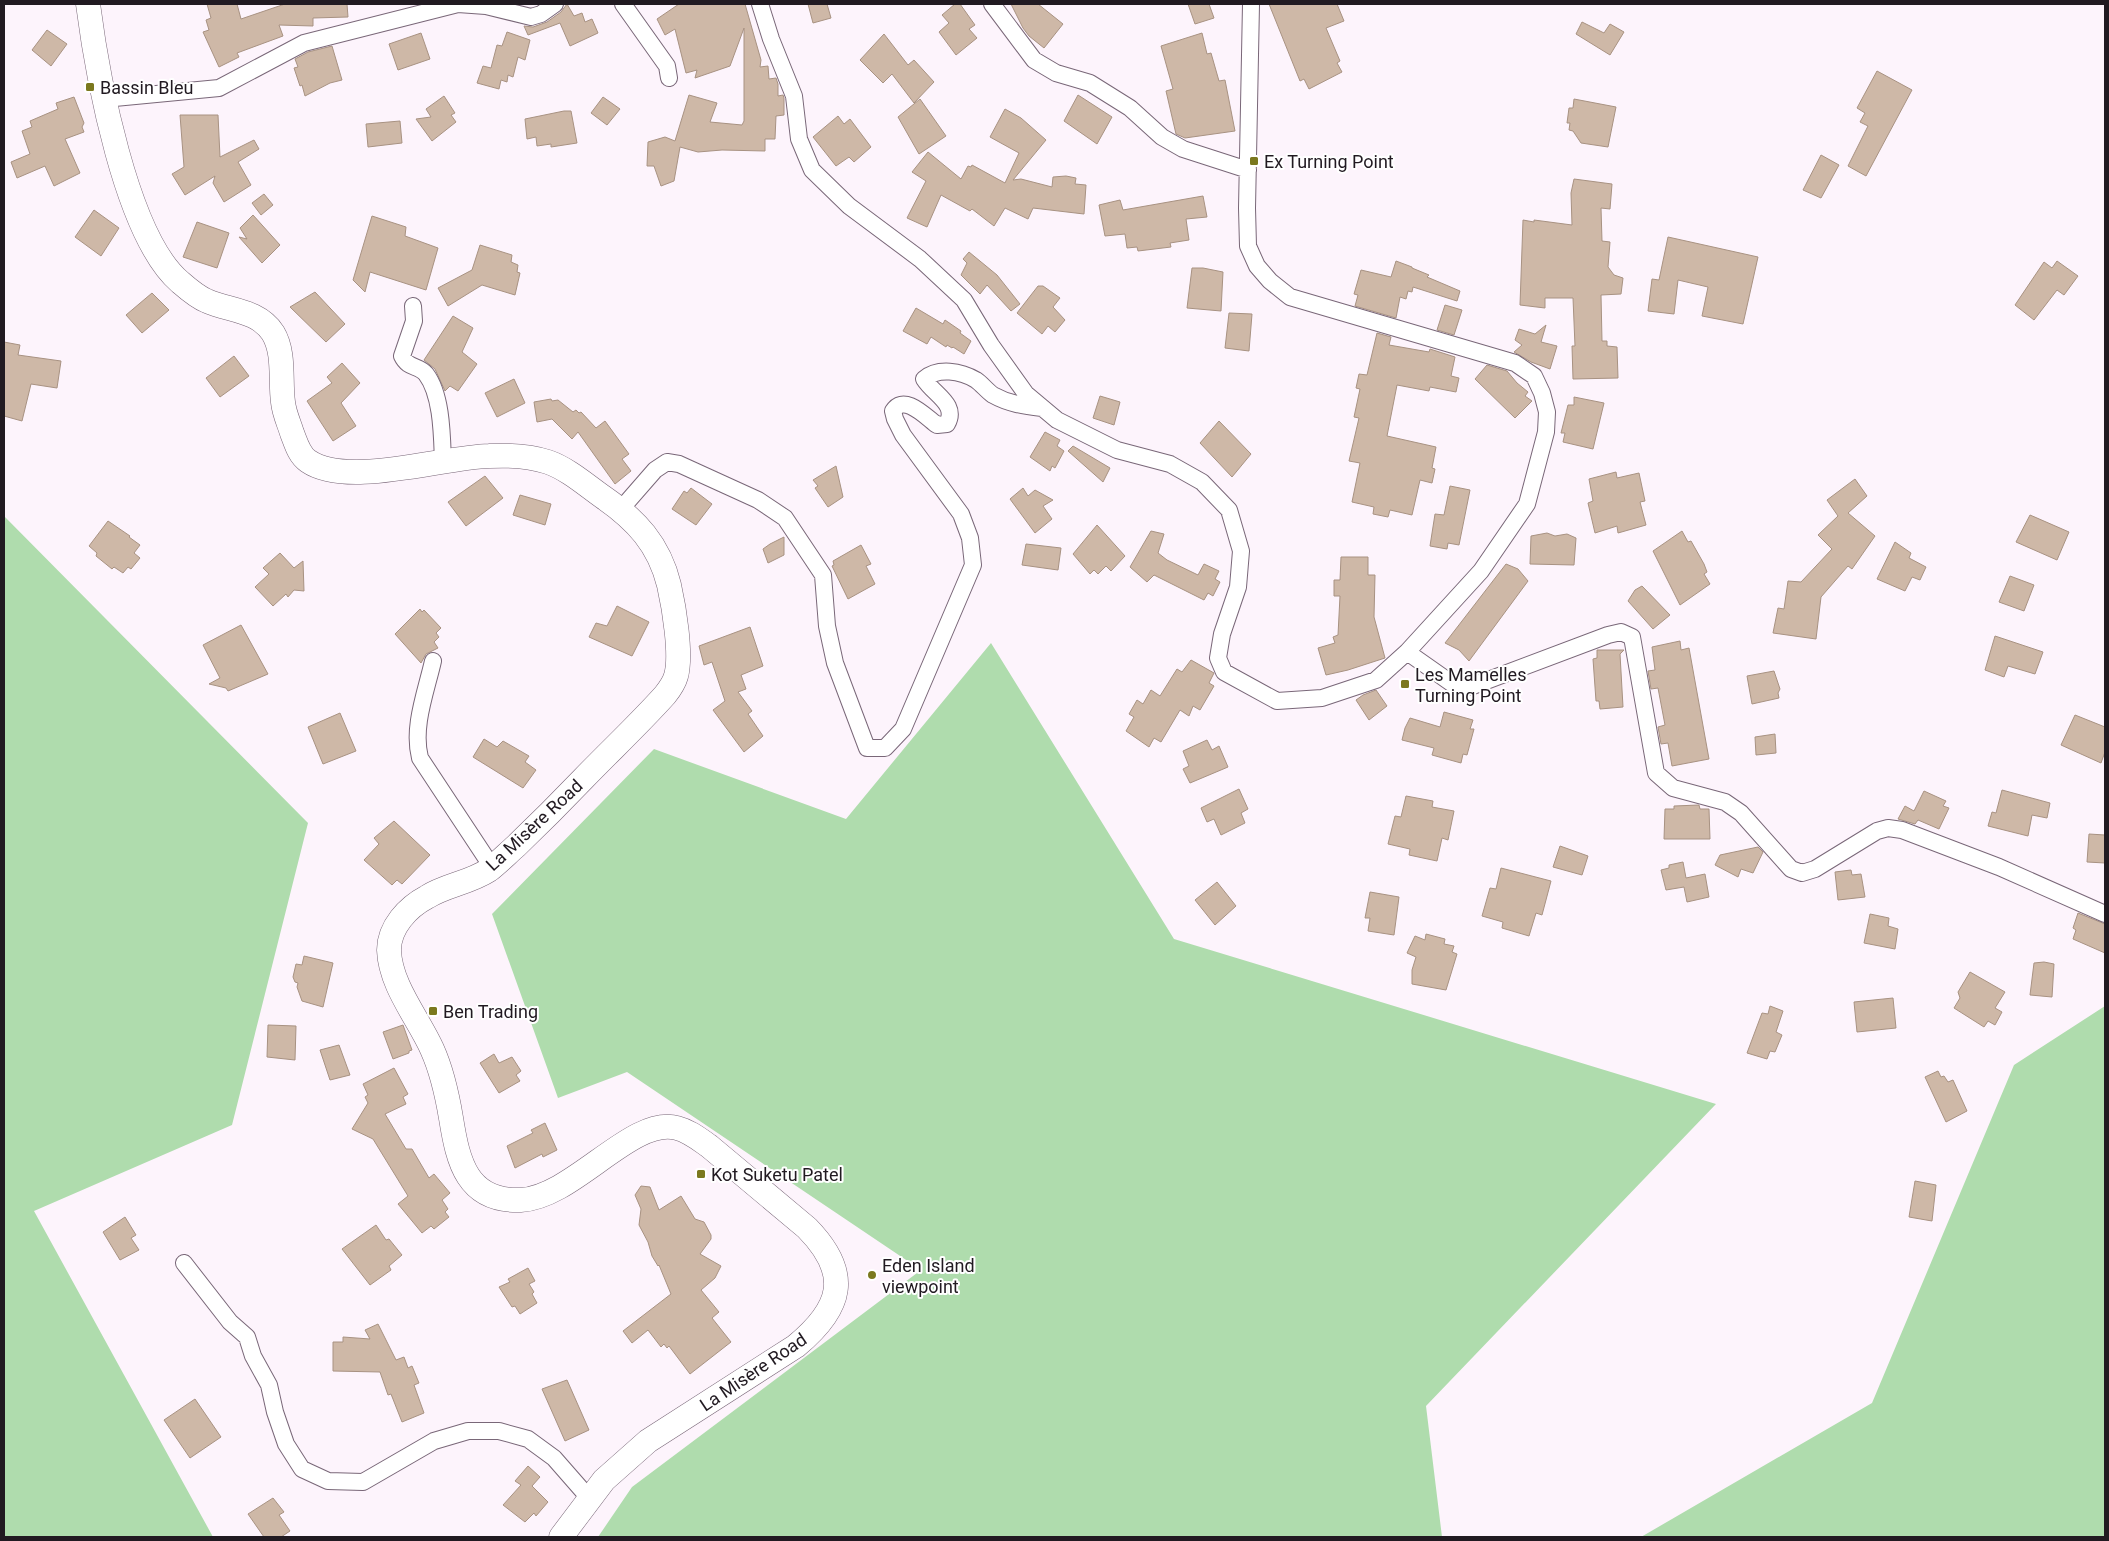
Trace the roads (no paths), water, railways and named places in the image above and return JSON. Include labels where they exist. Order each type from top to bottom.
[{"type":"main road","name":"La Misère Road","points":[[88,4],[104,99],[124,174],[157,255],[173,276],[205,300],[249,314],[265,322],[274,336],[279,351],[283,406],[297,447],[306,460],[320,466],[345,472],[381,470],[487,456],[515,456],[548,462],[571,474],[636,522],[653,545],[666,571],[676,629],[678,655],[676,677],[666,695],[546,818],[492,868],[474,879],[427,896],[406,913],[394,928],[390,938],[389,950],[393,970],[399,986],[439,1066],[447,1094],[454,1141],[470,1179],[479,1189],[494,1198],[523,1200],[540,1196],[574,1179],[638,1135],[658,1128],[676,1127],[709,1146],[816,1237],[830,1257],[835,1272],[836,1289],[834,1303],[812,1333],[796,1346],[648,1441],[622,1462],[589,1498],[561,1537]]},
{"type":"street","points":[[104,99],[219,88],[304,43],[458,4],[486,6],[531,17],[541,14],[555,4]]},
{"type":"street","points":[[623,4],[667,66],[669,78]]},
{"type":"street","points":[[760,4],[771,39],[794,96],[799,139],[812,170],[849,206],[920,259],[964,300],[991,345],[1026,394],[1042,408],[1057,420],[1117,450],[1170,464],[1202,482],[1229,510],[1241,552],[1238,587],[1222,634],[1218,658],[1224,672],[1277,701],[1322,698],[1376,680],[1407,652],[1481,571],[1528,504],[1546,432],[1547,412],[1542,392],[1534,376],[1515,363],[1290,297],[1270,281],[1257,266],[1248,246],[1252,4]]},
{"type":"street","points":[[992,4],[1034,60],[1056,73],[1090,83],[1130,108],[1162,137],[1183,149],[1248,170]]},
{"type":"street","points":[[414,306],[414,321],[402,356],[406,364],[425,372],[431,383],[440,419],[443,462]]},
{"type":"street","points":[[620,509],[655,470],[667,462],[679,464],[758,500],[785,518],[823,575],[827,626],[834,663],[867,748],[885,748],[903,729],[973,565],[970,538],[961,514],[904,435],[895,420],[893,411],[896,406],[909,404],[937,425],[947,424],[951,417],[950,407],[924,379],[930,373],[942,371],[959,373],[976,380],[994,395],[1015,405],[1042,408]]},
{"type":"street","points":[[1407,652],[1454,685],[1470,687],[1608,635],[1621,632],[1632,637],[1656,773],[1673,788],[1725,802],[1741,813],[1791,869],[1802,872],[1815,869],[1877,831],[1888,828],[1902,830],[1999,867],[2105,914]]},
{"type":"street","points":[[433,661],[418,726],[416,745],[420,758],[492,868]]},
{"type":"street","points":[[184,1263],[230,1322],[248,1337],[254,1356],[270,1385],[275,1412],[286,1444],[302,1469],[328,1481],[363,1482],[434,1441],[468,1431],[499,1431],[528,1439],[554,1458],[589,1498]]},
{"type":"place","name":"Bassin Bleu","points":[[90,87]]},
{"type":"place","name":"Ex Turning Point","points":[[1254,161]]},
{"type":"place","name":"Les Mamelles Turning Point","points":[[1405,684]]},
{"type":"place","name":"Ben Trading","points":[[433,1011]]},
{"type":"place","name":"Kot Suketu Patel","points":[[701,1174]]},
{"type":"place","name":"Eden Island viewpoint","points":[[872,1275]]}]
